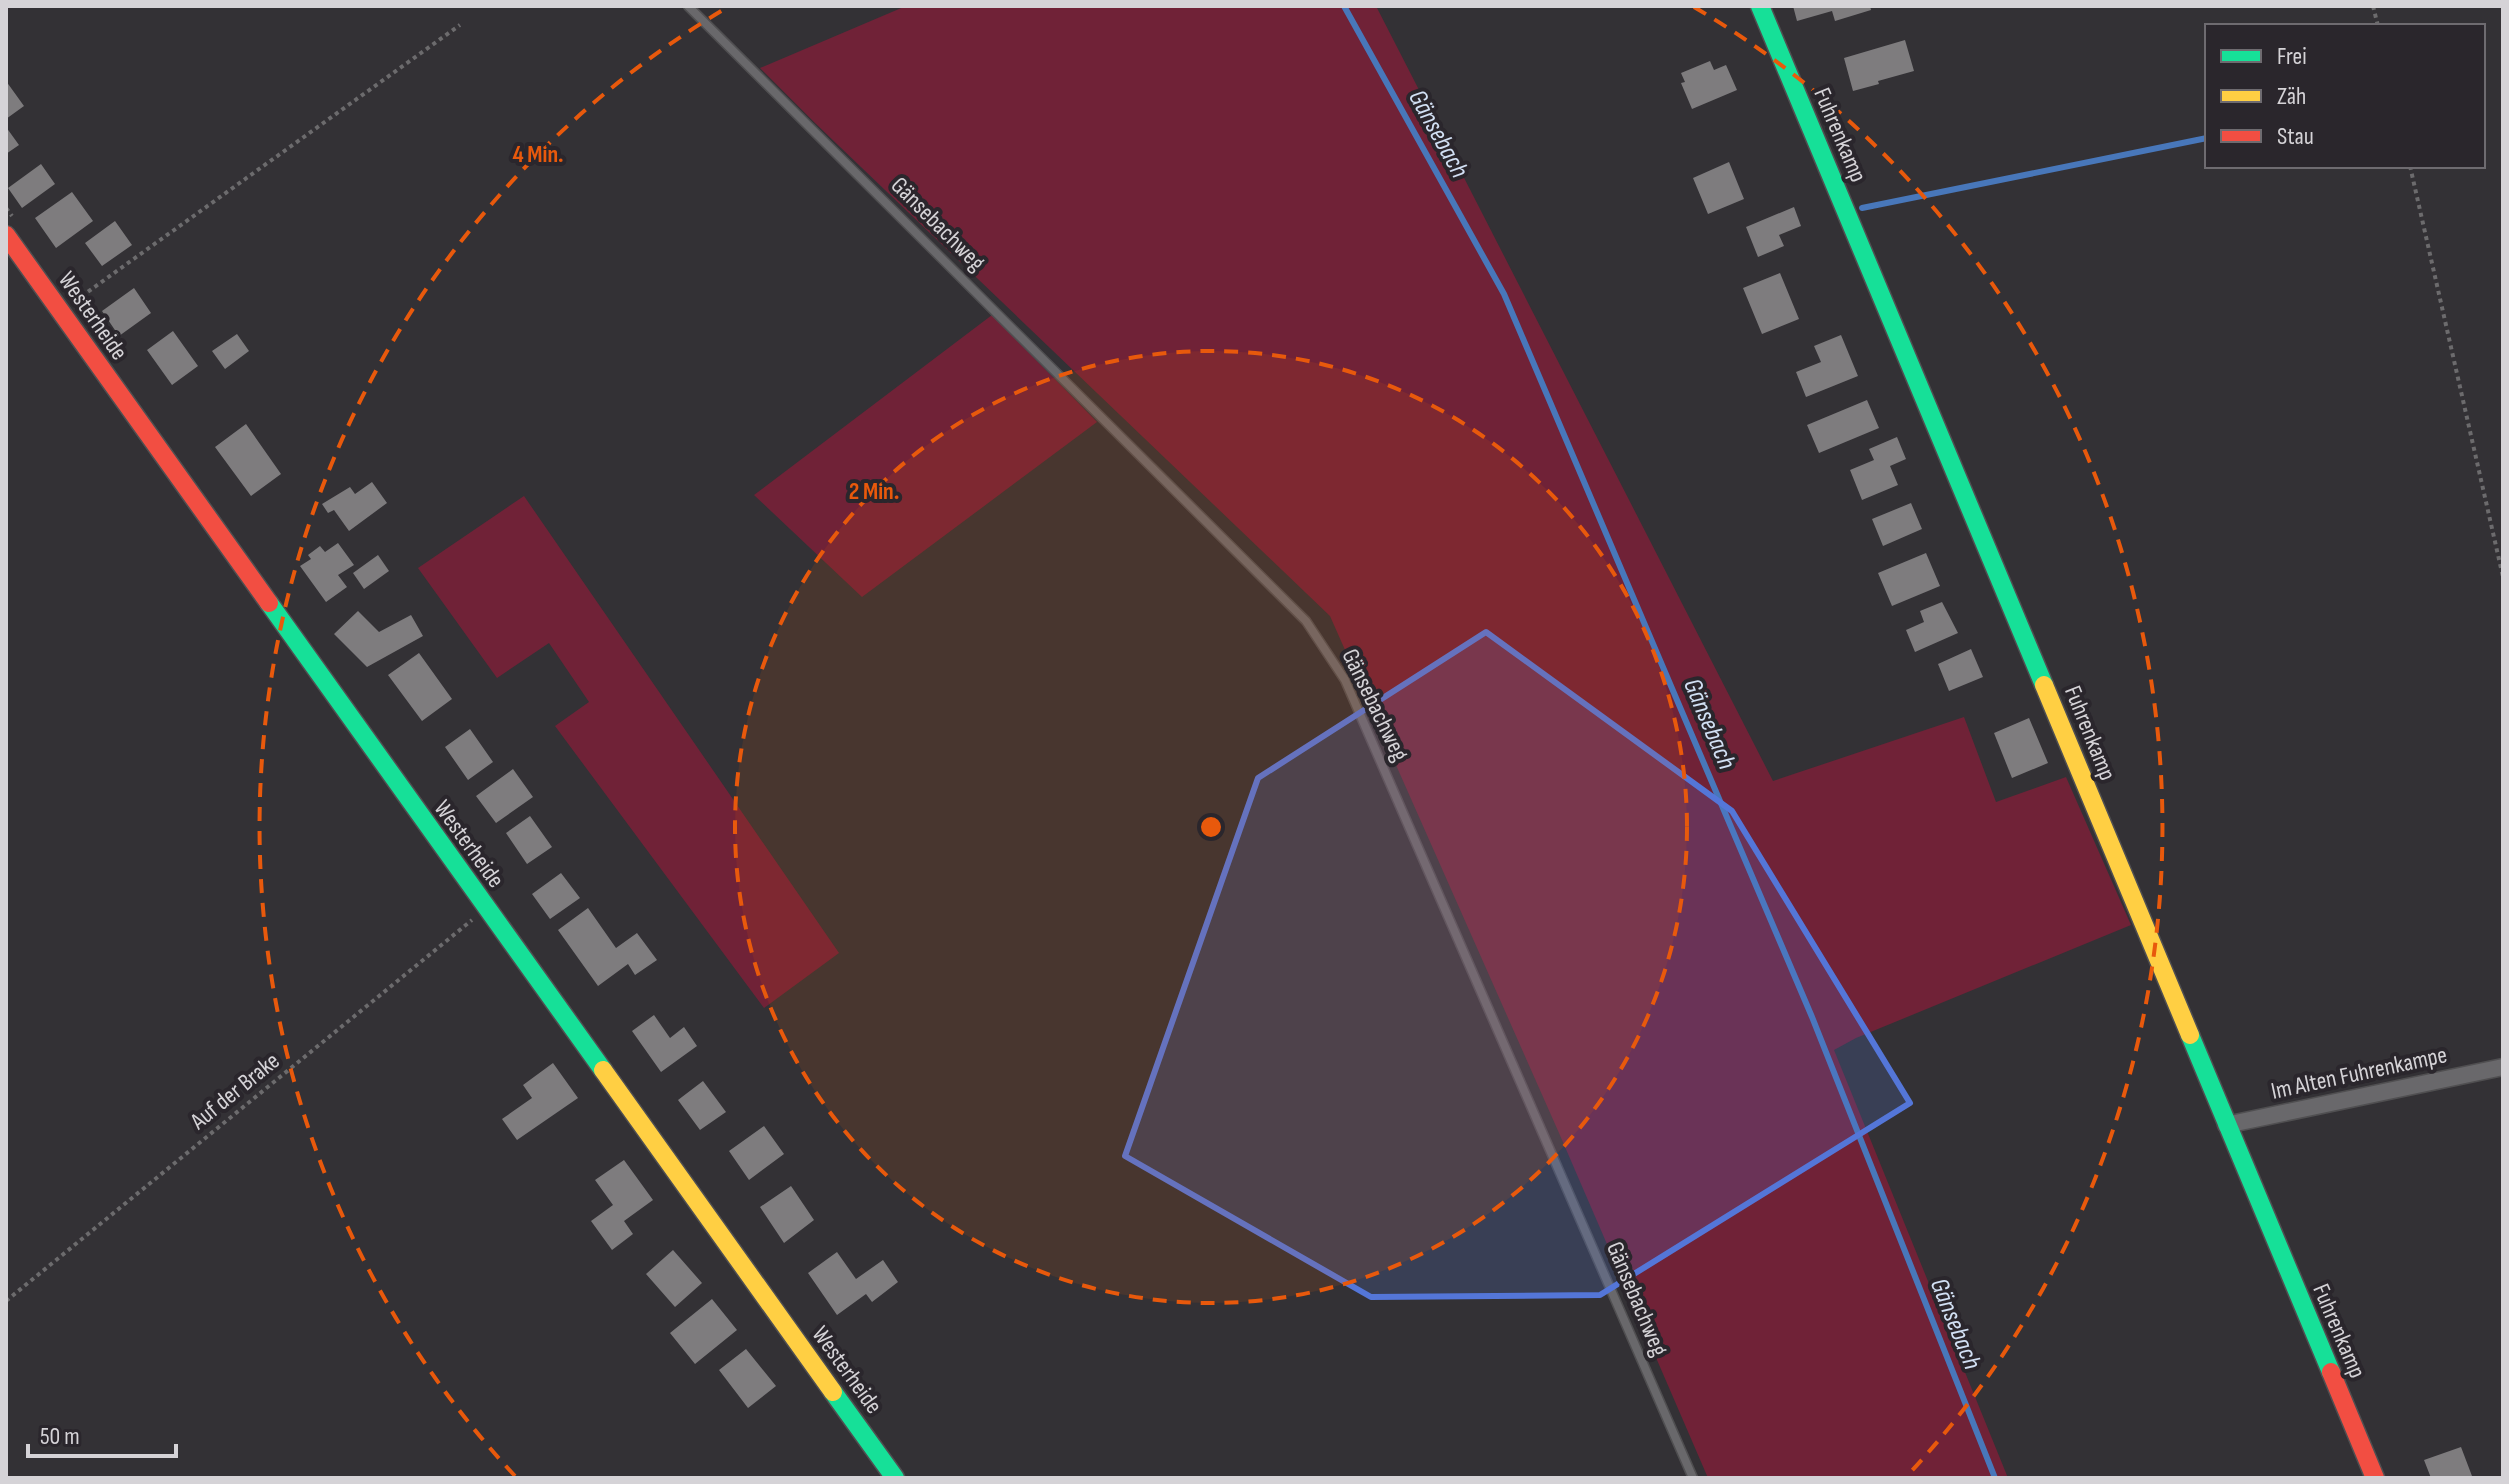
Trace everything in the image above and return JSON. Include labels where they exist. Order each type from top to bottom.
[{"type":"street","name":"Fuhrenkamp","points":[[1760,6],[2375,1478]]},
{"type":"street","name":"Westerheide","points":[[6,235],[895,1478]]},
{"type":"street","name":"Im Alten Fuhrenkampe","points":[[2226,1125],[2503,1067]]},
{"type":"lane","name":"Gänsebachweg","points":[[688,6],[1306,621],[1352,694],[1693,1478]]},
{"type":"path","points":[[60,312],[460,25]]},
{"type":"path","points":[[2410,168],[2503,577]]},
{"type":"path","name":"Auf der Brake","points":[[6,1301],[486,909]]},
{"type":"highlighted area","points":[[1486,632],[1732,811],[1910,1103],[1600,1295],[1371,1297],[1125,1156],[1258,778]]},
{"type":"shaded area","points":[[906,6],[1376,6],[1773,781],[1964,717],[1996,802],[2066,777],[2131,925],[1856,1038],[1834,1050],[2008,1478],[1708,1478],[1330,616],[760,68]]},
{"type":"shaded area","points":[[992,315],[1097,422],[862,597],[754,495]]},
{"type":"shaded area","points":[[524,496],[839,953],[764,1008],[555,726],[589,702],[549,643],[497,678],[418,568]]},
{"type":"building","points":[[1793,6],[1870,6],[1871,10],[1835,21],[1832,11],[1797,21]]},
{"type":"building","points":[[1905,40],[1914,71],[1853,91],[1844,58]]},
{"type":"building","points":[[1710,61],[1714,70],[1726,65],[1737,90],[1692,109],[1681,83],[1685,82],[1681,73]]},
{"type":"building","points":[[6,81],[24,106],[6,119]]},
{"type":"building","points":[[6,127],[19,145],[6,154]]},
{"type":"building","points":[[1729,162],[1744,199],[1708,214],[1693,178]]},
{"type":"building","points":[[41,164],[55,184],[22,208],[8,188]]},
{"type":"building","points":[[72,192],[93,221],[56,248],[35,218]]},
{"type":"building","points":[[1794,207],[1801,226],[1779,235],[1784,246],[1758,257],[1746,227]]},
{"type":"building","points":[[115,221],[132,245],[102,266],[85,243]]},
{"type":"building","points":[[1780,273],[1799,319],[1762,334],[1743,288]]},
{"type":"building","points":[[134,288],[151,313],[119,336],[102,311]]},
{"type":"building","points":[[173,331],[198,366],[172,385],[147,350]]},
{"type":"building","points":[[237,334],[249,351],[225,369],[212,351]]},
{"type":"building","points":[[1841,335],[1858,376],[1806,397],[1796,372],[1821,362],[1814,346]]},
{"type":"building","points":[[1867,400],[1879,428],[1819,453],[1807,425]]},
{"type":"building","points":[[246,424],[281,474],[251,496],[215,447]]},
{"type":"building","points":[[1897,437],[1906,459],[1890,466],[1898,485],[1862,500],[1850,470],[1874,460],[1869,449]]},
{"type":"building","points":[[372,482],[387,503],[349,531],[334,510],[328,513],[322,504],[350,487],[355,494]]},
{"type":"building","points":[[1911,503],[1922,529],[1883,546],[1872,519]]},
{"type":"building","points":[[338,543],[354,565],[338,575],[347,587],[326,602],[300,566],[311,559],[308,555],[320,546],[325,552]]},
{"type":"building","points":[[1926,553],[1940,586],[1892,606],[1878,573]]},
{"type":"building","points":[[378,555],[389,571],[364,589],[353,573]]},
{"type":"building","points":[[1942,602],[1958,633],[1915,652],[1906,630],[1924,622],[1920,611]]},
{"type":"building","points":[[358,611],[379,632],[411,615],[423,636],[367,667],[334,634]]},
{"type":"building","points":[[1971,649],[1983,677],[1949,691],[1938,664]]},
{"type":"building","points":[[419,653],[452,699],[422,721],[388,675]]},
{"type":"building","points":[[2029,718],[2048,763],[2012,778],[1994,733]]},
{"type":"building","points":[[470,729],[493,762],[468,780],[445,747]]},
{"type":"building","points":[[513,769],[533,797],[496,823],[476,796]]},
{"type":"building","points":[[530,816],[552,847],[527,864],[506,833]]},
{"type":"building","points":[[561,873],[580,898],[550,919],[532,894]]},
{"type":"building","points":[[588,908],[616,948],[637,933],[657,960],[635,975],[628,964],[598,986],[558,930]]},
{"type":"building","points":[[654,1015],[670,1038],[684,1027],[697,1046],[661,1072],[632,1031]]},
{"type":"building","points":[[553,1063],[578,1098],[517,1140],[502,1119],[532,1098],[523,1085]]},
{"type":"building","points":[[703,1081],[726,1112],[700,1130],[678,1100]]},
{"type":"building","points":[[764,1126],[784,1154],[749,1180],[729,1151]]},
{"type":"building","points":[[624,1160],[653,1200],[624,1221],[633,1234],[612,1250],[591,1221],[613,1205],[595,1180]]},
{"type":"building","points":[[791,1186],[814,1220],[784,1243],[760,1207]]},
{"type":"building","points":[[673,1250],[702,1283],[675,1307],[646,1274]]},
{"type":"building","points":[[837,1252],[856,1279],[883,1260],[898,1282],[872,1302],[866,1294],[837,1315],[808,1273]]},
{"type":"building","points":[[712,1299],[737,1330],[695,1364],[670,1333]]},
{"type":"building","points":[[746,1349],[776,1386],[748,1408],[719,1370]]},
{"type":"building","points":[[2461,1447],[2472,1476],[2431,1478],[2424,1460]]},
{"type":"waterway","name":"Gänsebach","points":[[1344,6],[1504,294],[1812,1017],[1995,1478]]},
{"type":"waterway","points":[[1862,208],[2205,138]]},
{"type":"traffic: fast","points":[[1760,6],[2044,685]]},
{"type":"traffic: fast","points":[[269,603],[603,1070]]},
{"type":"traffic: fast","points":[[2190,1035],[2331,1372]]},
{"type":"traffic: fast","points":[[833,1392],[895,1478]]},
{"type":"traffic: slow","points":[[2044,685],[2190,1035]]},
{"type":"traffic: slow","points":[[603,1070],[833,1392]]},
{"type":"traffic: jam","points":[[6,235],[269,603]]},
{"type":"traffic: jam","points":[[2331,1372],[2375,1478]]}]
